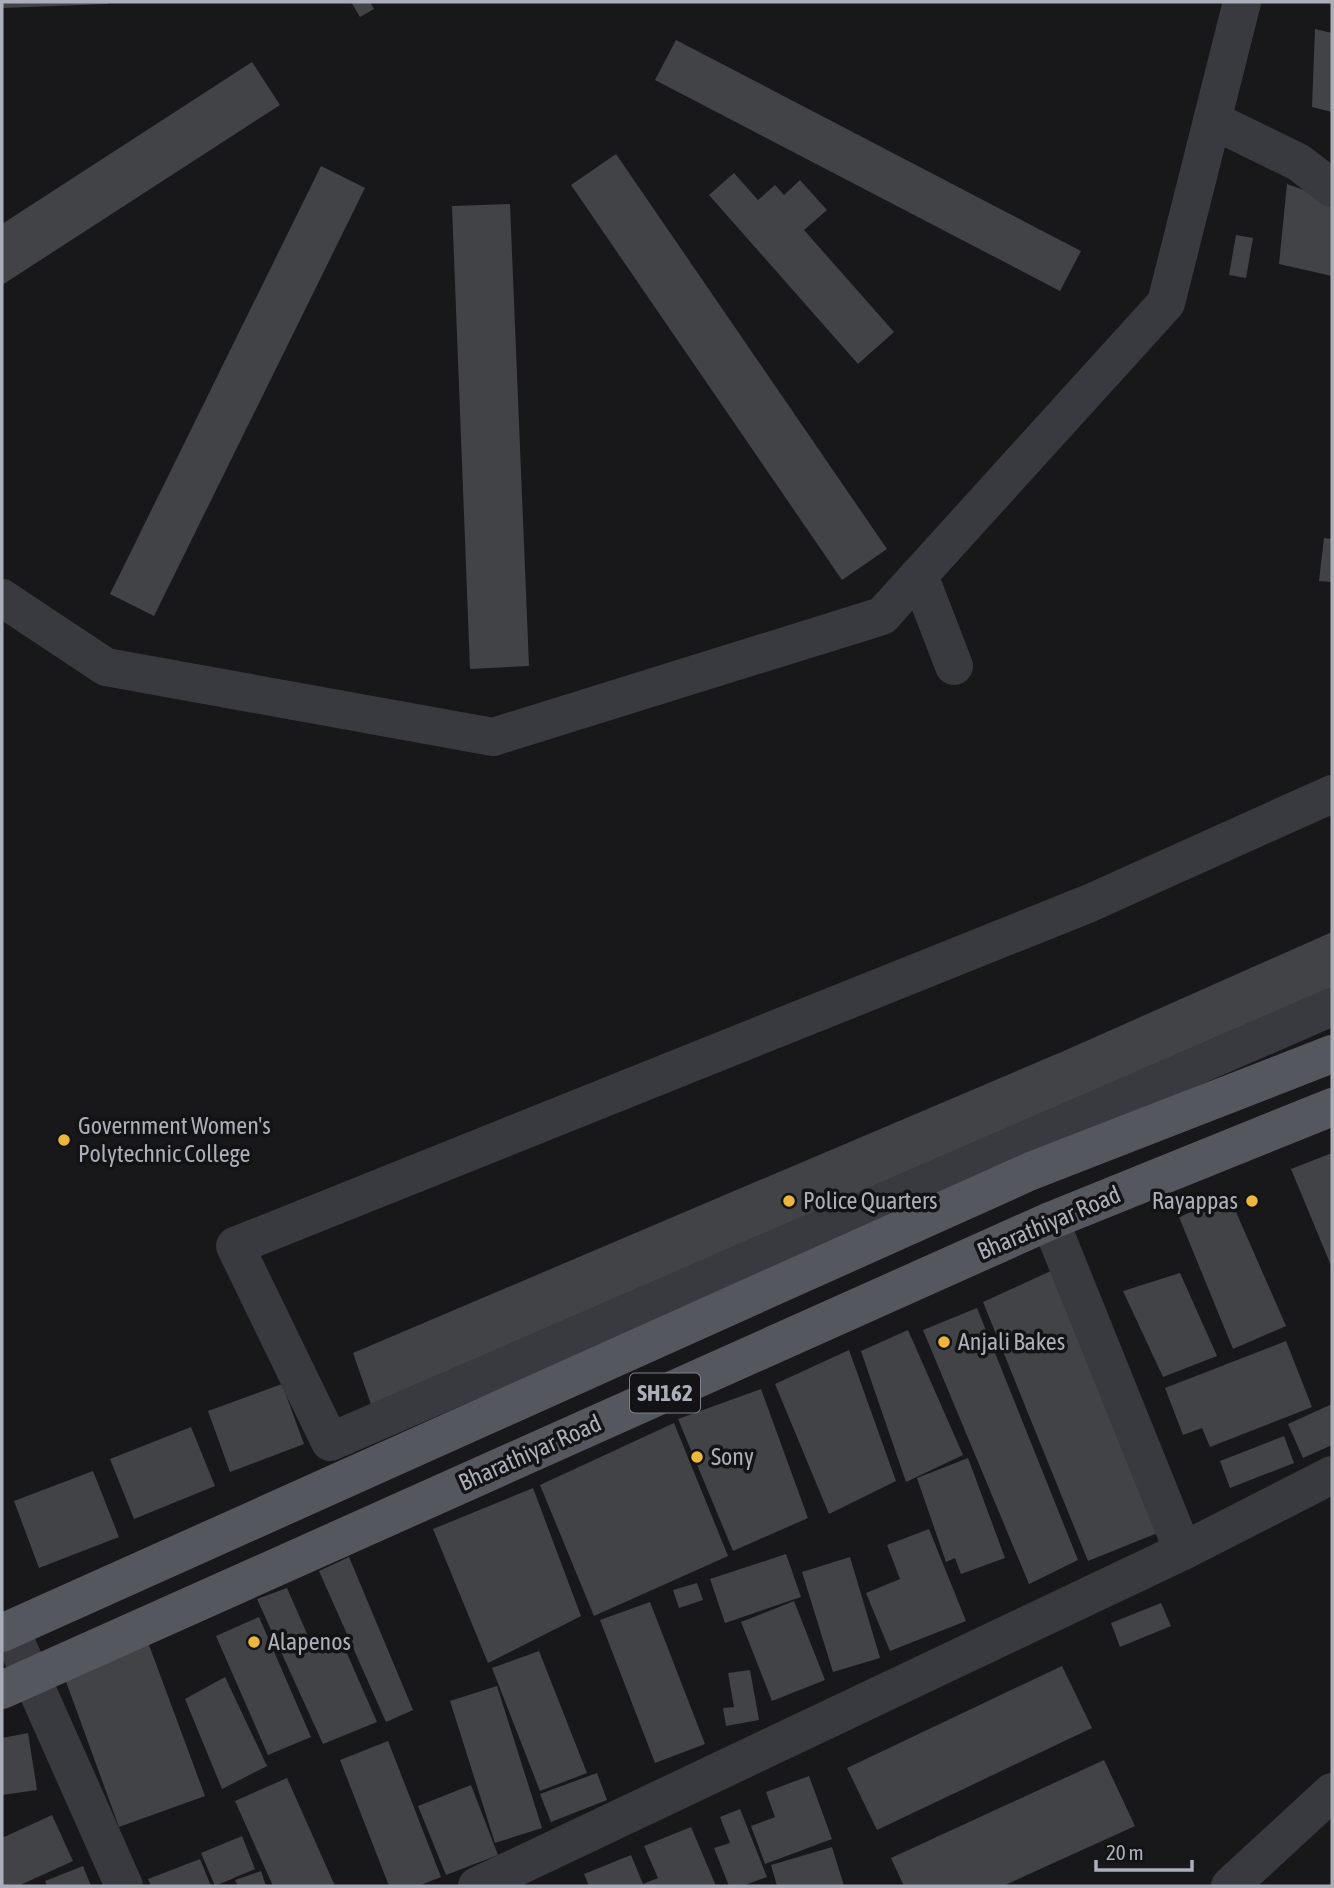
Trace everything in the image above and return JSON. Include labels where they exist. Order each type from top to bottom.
[{"type":"main road","name":"SH162","points":[[6,1631],[1031,1171],[1332,1054]]},
{"type":"main road","name":"Bharathiyar Road","points":[[16,1683],[1050,1221],[1332,1107]]},
{"type":"street","points":[[4,601],[106,667],[493,737],[882,615],[1166,303],[1242,2]]},
{"type":"street","points":[[1212,120],[1298,162],[1332,188]]},
{"type":"street","points":[[919,575],[954,666]]},
{"type":"street","points":[[1332,794],[1090,903],[235,1246],[330,1442],[1332,1007]]},
{"type":"street","points":[[1050,1221],[1183,1551]]},
{"type":"street","points":[[477,1886],[1183,1551],[1332,1475]]},
{"type":"street","points":[[6,1631],[16,1683],[124,1886]]},
{"type":"street","points":[[1230,1886],[1332,1791]]},
{"type":"street","points":[[1266,1886],[1332,1826]]},
{"type":"building","points":[[2,2],[108,2],[108,4],[2,8]]},
{"type":"building","points":[[351,2],[370,2],[374,9],[360,17]]},
{"type":"building","points":[[1315,29],[1332,33],[1332,112],[1312,107]]},
{"type":"building","points":[[676,40],[1081,251],[1060,291],[655,80]]},
{"type":"building","points":[[252,62],[280,105],[2,285],[2,224]]},
{"type":"building","points":[[616,154],[887,549],[842,580],[571,185]]},
{"type":"building","points":[[321,166],[365,188],[154,616],[110,594]]},
{"type":"building","points":[[734,173],[758,200],[775,185],[784,195],[800,180],[827,210],[804,230],[894,332],[858,364],[709,195]]},
{"type":"building","points":[[1287,184],[1332,200],[1332,276],[1279,264]]},
{"type":"building","points":[[510,204],[529,666],[470,669],[452,206]]},
{"type":"building","points":[[1236,235],[1253,238],[1246,278],[1229,275]]},
{"type":"building","points":[[1324,538],[1332,539],[1332,582],[1319,581]]},
{"type":"building","name":"Police Quarters","points":[[1332,932],[1332,1006],[373,1410],[353,1353],[1066,1050]]},
{"type":"building","points":[[1332,1153],[1332,1268],[1291,1169]]},
{"type":"building","points":[[1229,1196],[1286,1326],[1233,1349],[1179,1217]]},
{"type":"building","points":[[1053,1270],[1165,1530],[1088,1561],[983,1302]]},
{"type":"building","points":[[1180,1273],[1217,1356],[1163,1377],[1123,1291]]},
{"type":"building","points":[[977,1308],[1078,1560],[1029,1584],[923,1330]]},
{"type":"building","points":[[908,1330],[963,1455],[906,1482],[861,1351]]},
{"type":"building","points":[[1286,1341],[1312,1407],[1210,1447],[1202,1428],[1183,1435],[1165,1388]]},
{"type":"building","points":[[849,1350],[896,1481],[829,1514],[775,1384]]},
{"type":"building","points":[[282,1384],[304,1444],[230,1472],[208,1411]]},
{"type":"building","points":[[761,1389],[808,1518],[733,1551],[678,1419]]},
{"type":"building","points":[[1332,1404],[1332,1445],[1303,1458],[1288,1424]]},
{"type":"building","points":[[674,1423],[728,1556],[594,1616],[540,1485]]},
{"type":"building","points":[[191,1427],[215,1486],[134,1519],[110,1459]]},
{"type":"building","points":[[1284,1436],[1294,1463],[1230,1488],[1220,1461]]},
{"type":"building","points":[[968,1458],[1005,1558],[961,1574],[955,1558],[946,1562],[917,1478]]},
{"type":"building","points":[[93,1471],[119,1537],[39,1568],[14,1501]]},
{"type":"building","points":[[533,1488],[581,1616],[488,1663],[433,1529]]},
{"type":"building","points":[[929,1529],[966,1621],[890,1651],[866,1593],[900,1579],[887,1545]]},
{"type":"building","points":[[786,1554],[801,1597],[725,1623],[710,1579]]},
{"type":"building","points":[[349,1557],[413,1710],[386,1722],[319,1571]]},
{"type":"building","points":[[850,1557],[880,1658],[833,1672],[802,1572]]},
{"type":"building","points":[[697,1583],[703,1600],[679,1608],[673,1590]]},
{"type":"building","points":[[287,1588],[315,1652],[342,1642],[377,1722],[323,1744],[257,1599]]},
{"type":"building","points":[[794,1601],[825,1680],[772,1701],[741,1622]]},
{"type":"building","points":[[650,1602],[705,1744],[655,1763],[600,1620]]},
{"type":"building","points":[[1161,1603],[1171,1626],[1120,1647],[1111,1623]]},
{"type":"building","points":[[259,1617],[311,1737],[268,1755],[216,1636]]},
{"type":"building","points":[[149,1645],[205,1796],[119,1827],[64,1676]]},
{"type":"building","points":[[539,1651],[587,1773],[540,1791],[492,1668]]},
{"type":"building","points":[[1062,1666],[1092,1728],[877,1830],[847,1768]]},
{"type":"building","points":[[750,1670],[759,1720],[726,1726],[723,1708],[734,1707],[728,1673]]},
{"type":"building","points":[[225,1677],[267,1766],[222,1789],[185,1699]]},
{"type":"building","points":[[497,1686],[542,1828],[495,1843],[450,1701]]},
{"type":"building","points":[[28,1733],[37,1790],[2,1795],[2,1738]]},
{"type":"building","points":[[388,1741],[441,1877],[418,1886],[389,1886],[340,1760]]},
{"type":"building","points":[[1104,1760],[1135,1826],[1003,1886],[904,1886],[891,1858]]},
{"type":"building","points":[[597,1773],[607,1800],[551,1822],[540,1794]]},
{"type":"building","points":[[809,1776],[832,1839],[765,1864],[751,1826],[775,1817],[766,1792]]},
{"type":"building","points":[[287,1778],[335,1886],[273,1886],[235,1801]]},
{"type":"building","points":[[471,1785],[498,1855],[446,1875],[418,1806]]},
{"type":"building","points":[[740,1809],[767,1877],[742,1886],[729,1886],[714,1848],[730,1843],[720,1817]]},
{"type":"building","points":[[52,1815],[73,1861],[18,1886],[2,1886],[2,1838]]},
{"type":"building","points":[[691,1827],[716,1886],[589,1886],[584,1874],[631,1855],[643,1884],[658,1878],[644,1846]]},
{"type":"building","points":[[242,1836],[255,1869],[215,1886],[201,1853]]},
{"type":"building","points":[[832,1847],[844,1886],[777,1886],[771,1865]]},
{"type":"building","points":[[200,1859],[211,1886],[151,1886],[148,1879]]},
{"type":"building","points":[[83,1866],[91,1886],[47,1886],[45,1881]]},
{"type":"building","points":[[261,1871],[266,1886],[238,1886],[235,1880]]},
{"type":"place","name":"Government Women's Polytechnic College","points":[[64,1140]]},
{"type":"place","name":"Police Quarters","points":[[789,1201]]},
{"type":"place","name":"Rayappas","points":[[1252,1201]]},
{"type":"place","name":"Anjali Bakes","points":[[944,1342]]},
{"type":"place","name":"Sony","points":[[697,1457]]},
{"type":"place","name":"Alapenos","points":[[254,1642]]}]
